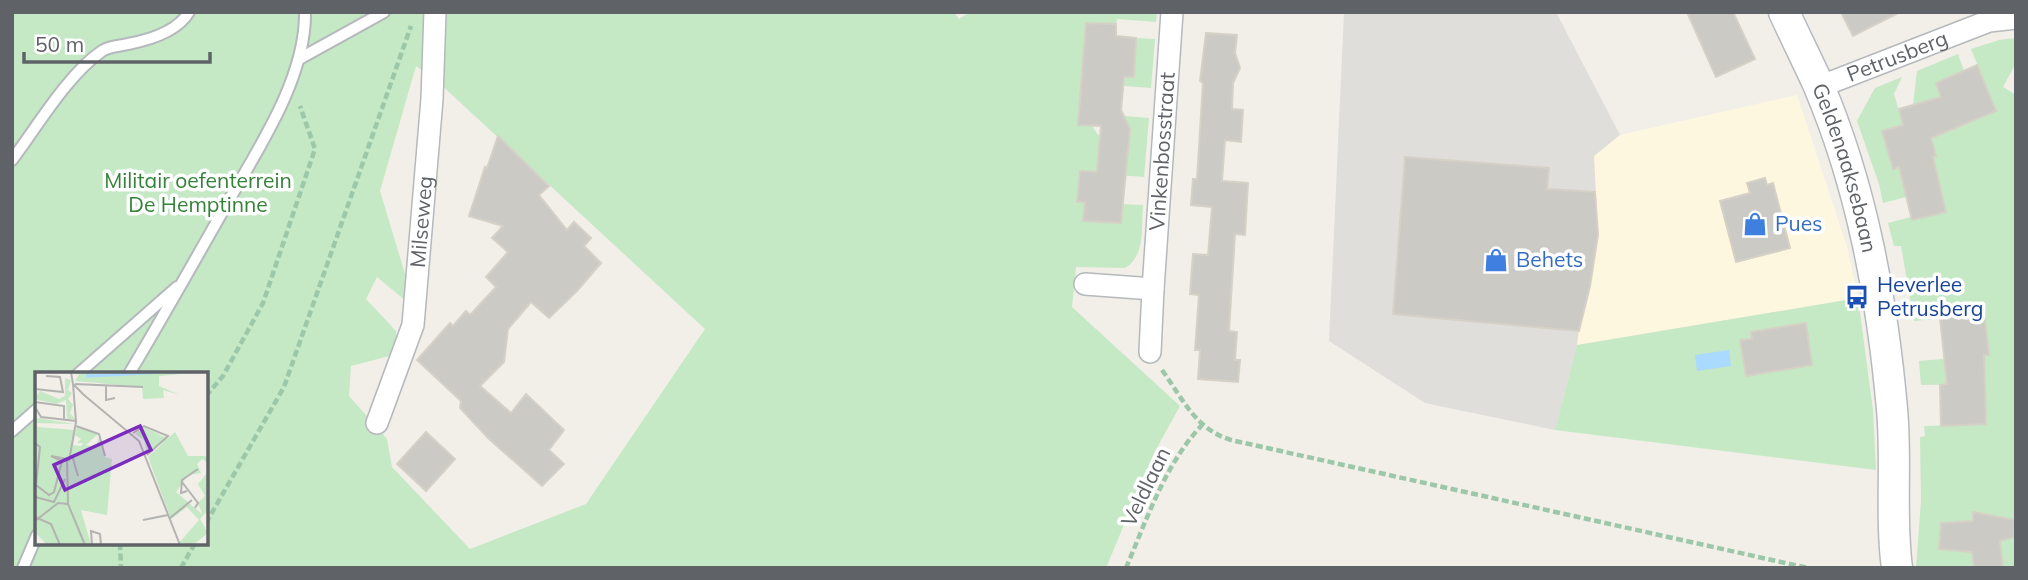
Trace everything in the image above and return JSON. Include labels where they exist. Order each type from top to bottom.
[{"type":"street","name":"Milseweg","points":[[377,423],[413,325],[432,99],[435,12]]},
{"type":"street","name":"Vinkenbosstraat","points":[[1150,352],[1172,12]]},
{"type":"street","name":"Geldenaaksebaan","points":[[1784,12],[1819,87],[1850,175],[1879,295],[1892,411],[1895,472],[1891,559]]},
{"type":"street","name":"Petrusberg","points":[[1819,87],[1989,21],[2016,18]]},
{"type":"street","points":[[1085,284],[1153,289]]},
{"type":"lane","points":[[12,160],[79,71],[96,56],[105,49],[140,42],[170,30],[189,12]]},
{"type":"lane","points":[[131,372],[273,121],[299,59],[305,25],[304,12]]},
{"type":"lane","points":[[299,59],[384,12]]},
{"type":"lane","points":[[79,372],[184,280]]},
{"type":"lane","points":[[12,431],[35,411]]},
{"type":"lane","points":[[23,568],[35,540]]},
{"type":"path","points":[[208,520],[284,387],[411,25]]},
{"type":"path","points":[[208,394],[223,376],[263,303],[316,149],[291,79]]},
{"type":"path","points":[[1150,352],[1202,425],[1231,440],[1808,568]]},
{"type":"path","name":"Veldlaan","points":[[1126,568],[1171,467],[1187,441],[1202,425]]},
{"type":"path","points":[[120,545],[121,568]]},
{"type":"path","points":[[181,568],[194,545]]},
{"type":"shaded area","points":[[1344,12],[1556,12],[1620,135],[1594,156],[1598,235],[1577,345],[1555,430],[1425,403],[1329,341]]},
{"type":"shaded area","points":[[1797,95],[1847,247],[1858,298],[1577,345],[1595,193],[1594,156],[1620,135]]},
{"type":"green space","name":"Militair oefenterrein De Hemptinne","points":[[12,12],[954,12],[959,19],[970,12],[1157,12],[1156,22],[1117,19],[1116,24],[1086,23],[1083,74],[1133,77],[1136,38],[1155,39],[1151,88],[1124,86],[1122,100],[1078,125],[1092,126],[1100,135],[1099,150],[1124,116],[1149,118],[1144,177],[1080,172],[1078,201],[1085,202],[1084,221],[1120,223],[1121,204],[1143,205],[1142,231],[1136,256],[1125,268],[1076,267],[1072,307],[1180,406],[1154,453],[1106,568],[12,568]],"holes":[[[416,66],[437,81],[705,329],[586,504],[470,549],[392,467],[387,439],[349,396],[351,366],[397,354],[396,331],[366,299],[377,277],[406,301],[408,284],[380,191]]]},
{"type":"green space","points":[[2016,38],[2016,63],[2003,87],[2016,95],[2016,568],[1916,568],[1921,501],[1920,437],[1925,436],[1924,426],[1986,424],[1985,384],[1921,385],[1919,361],[1989,355],[1984,314],[1914,321],[1901,246],[1894,246],[1888,223],[1946,212],[1939,181],[1904,189],[1906,197],[1883,203],[1857,121],[1875,88],[1902,77],[1894,94],[1903,125],[1882,131],[1892,168],[1935,157],[1921,103],[1913,105],[1917,71],[1958,54],[1964,71],[1936,83],[1949,115],[1984,115],[1996,110],[1971,49]]},
{"type":"green space","points":[[1858,298],[1873,410],[1876,470],[1555,430],[1577,345]]},
{"type":"water","points":[[1729,350],[1731,366],[1697,371],[1695,355]]},
{"type":"building","points":[[1687,12],[1733,12],[1755,59],[1716,77]]},
{"type":"building","points":[[1841,12],[1900,12],[1853,36]]},
{"type":"building","points":[[1086,23],[1116,24],[1116,36],[1136,38],[1134,77],[1124,77],[1121,110],[1130,129],[1121,223],[1083,221],[1085,202],[1077,202],[1080,171],[1097,172],[1101,126],[1078,125]]},
{"type":"building","points":[[1206,33],[1237,35],[1235,53],[1240,68],[1233,83],[1232,109],[1243,110],[1241,142],[1225,140],[1222,181],[1248,183],[1245,235],[1235,234],[1229,331],[1237,332],[1235,360],[1240,360],[1238,382],[1198,379],[1200,350],[1195,350],[1199,295],[1190,294],[1193,254],[1208,255],[1212,207],[1191,205],[1193,179],[1197,179],[1203,83],[1200,81]]},
{"type":"building","points":[[1977,65],[1996,111],[1931,138],[1946,212],[1912,220],[1899,167],[1893,169],[1882,131],[1903,125],[1899,109],[1941,97],[1936,83]]},
{"type":"building","points":[[498,136],[549,186],[539,195],[567,230],[574,222],[591,238],[584,246],[601,263],[549,318],[531,302],[508,329],[504,362],[480,386],[511,413],[526,394],[564,430],[549,450],[564,464],[542,486],[488,438],[460,408],[461,401],[417,360],[450,323],[453,326],[466,311],[470,315],[496,287],[486,277],[508,252],[492,238],[503,226],[469,216]]},
{"type":"building","name":"Behets","points":[[1405,157],[1549,168],[1547,189],[1595,192],[1598,235],[1579,331],[1393,314]]},
{"type":"building","name":"Pues","points":[[1765,178],[1767,185],[1773,183],[1790,248],[1736,262],[1720,201],[1750,193],[1747,183]]},
{"type":"building","points":[[1984,313],[1989,355],[1984,355],[1986,424],[1941,426],[1940,385],[1947,384],[1940,318]]},
{"type":"building","points":[[1806,323],[1812,365],[1746,376],[1740,340],[1752,339],[1751,332]]},
{"type":"building","points":[[426,432],[455,459],[426,491],[397,464]]},
{"type":"building","points":[[1973,512],[2015,520],[2014,537],[2000,541],[2003,568],[1974,568],[1972,552],[1939,549],[1941,523],[1973,521]]},
{"type":"place","name":"Pues","points":[[1755,224]]},
{"type":"place","name":"Behets","points":[[1496,260]]},
{"type":"place","name":"Heverlee Petrusberg","points":[[1857,297]]}]
